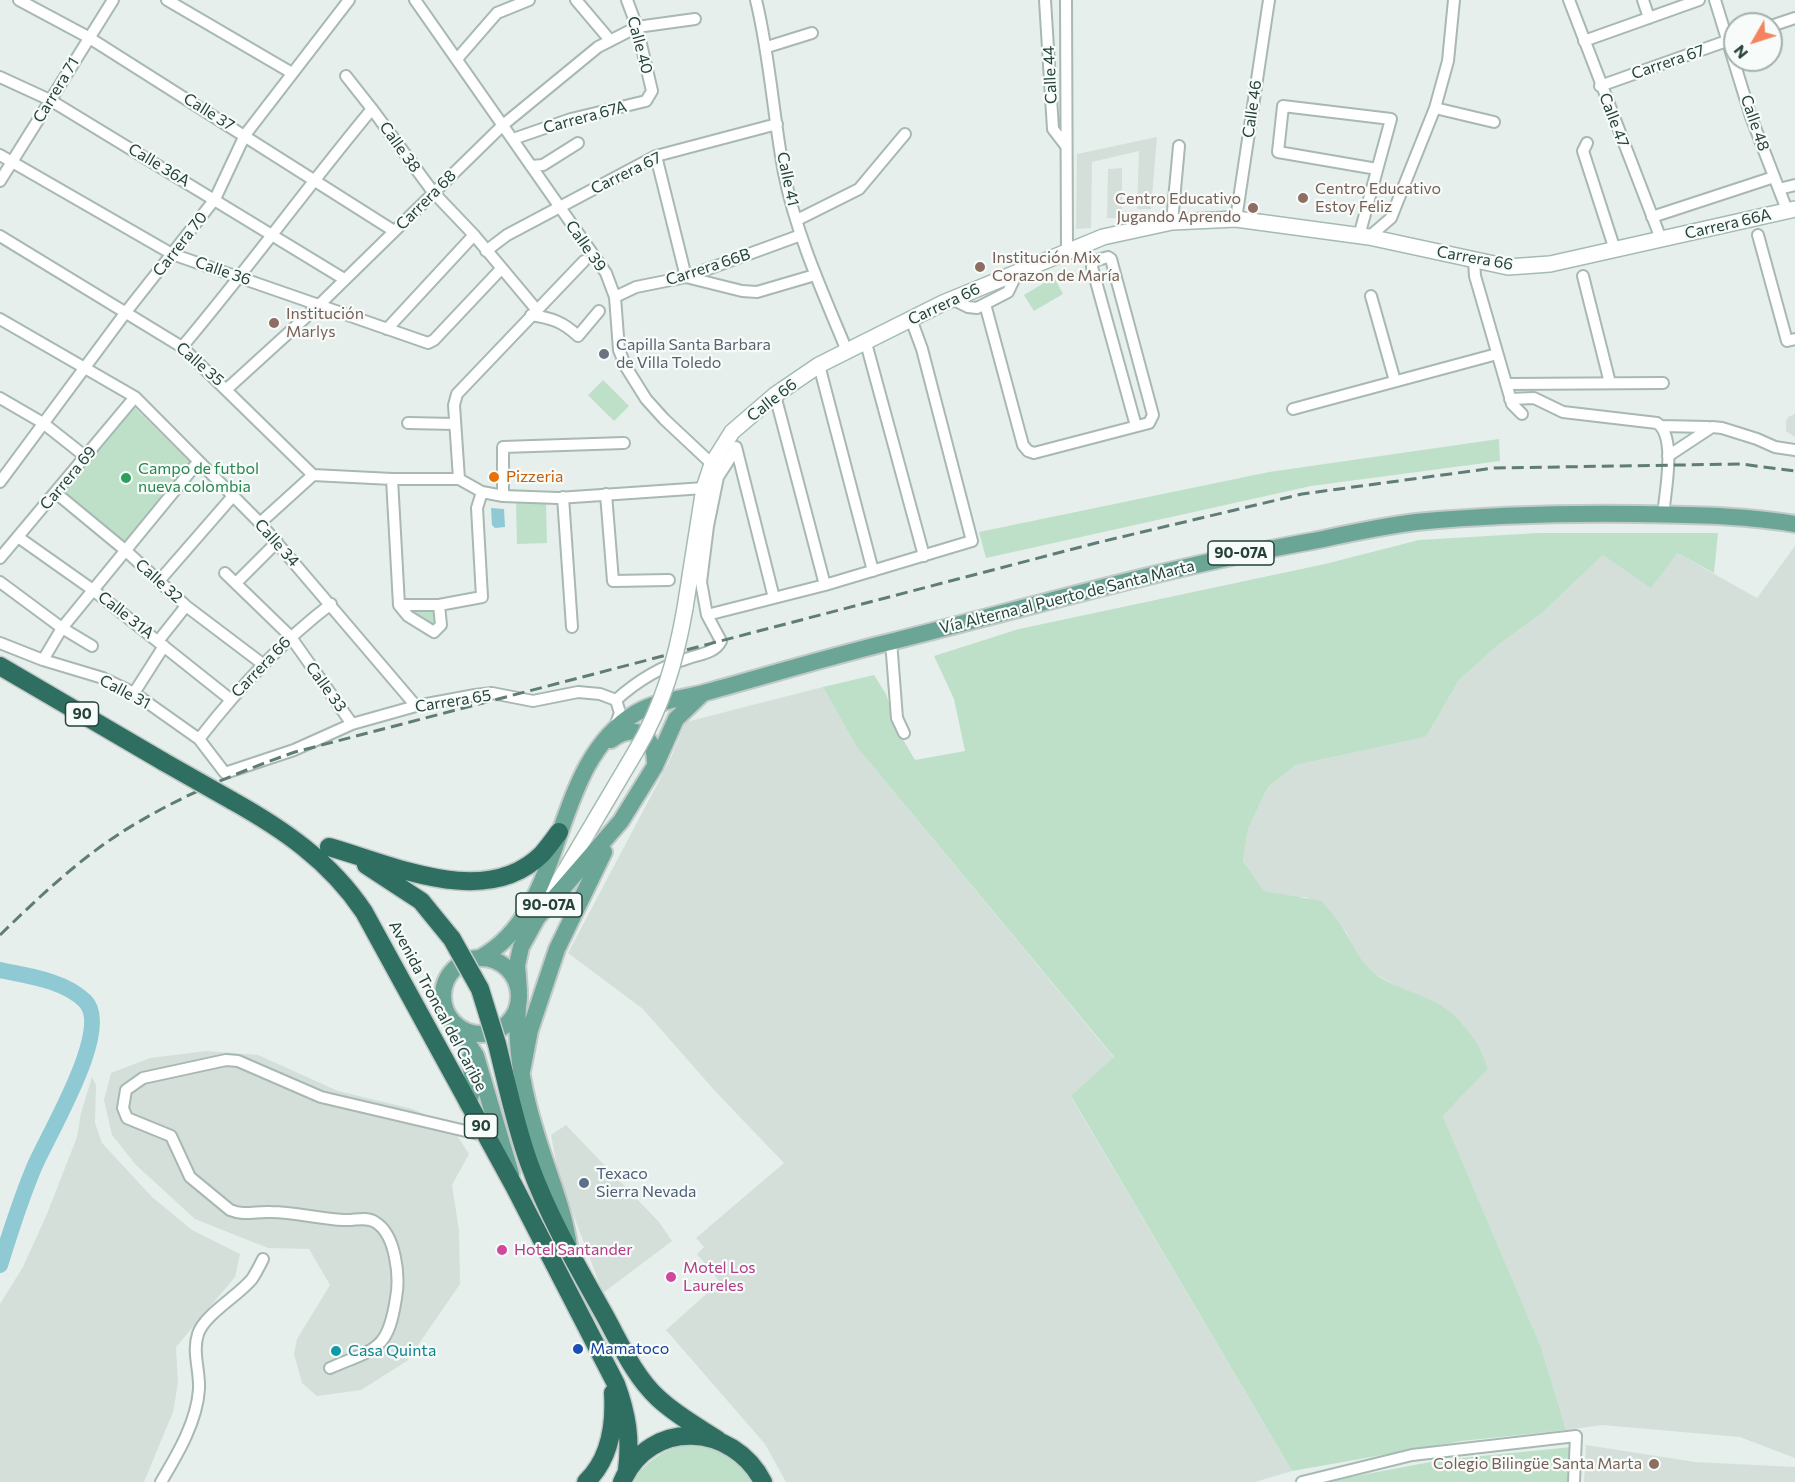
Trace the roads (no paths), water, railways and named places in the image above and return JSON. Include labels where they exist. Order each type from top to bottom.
[{"type":"highway","name":"Avenida Troncal del Caribe","points":[[0,666],[231,800],[398,883],[437,917],[480,989],[530,1166],[569,1251],[638,1373],[657,1397],[677,1414],[718,1440]]},
{"type":"highway","name":"Avenida Troncal del Caribe","points":[[266,819],[316,855],[353,895],[514,1186],[616,1384],[627,1415],[631,1444],[625,1476]]},
{"type":"highway","points":[[329,847],[439,879],[470,883],[500,878],[523,868],[542,854],[559,832]]},
{"type":"highway","points":[[586,1482],[608,1448],[614,1417],[612,1385],[601,1355]]},
{"type":"highway","name":"90","points":[[625,1476],[645,1451],[668,1439],[693,1435],[718,1440],[743,1456],[757,1470],[763,1482]]},
{"type":"main road","name":"Vía Alterna al Puerto de Santa Marta","points":[[569,1251],[566,1226],[536,1133],[517,1051],[517,965],[559,832],[581,780],[597,752],[614,730],[637,712],[669,700],[702,694],[891,641],[1235,555],[1413,523],[1546,514],[1762,518],[1795,524]]},
{"type":"main road","name":"Vía Alterna al Puerto de Santa Marta","points":[[480,958],[496,949],[511,936],[611,834],[655,766],[675,719],[702,694]]},
{"type":"main road","points":[[597,752],[617,735],[634,731],[644,734],[651,741],[655,754],[655,766]]},
{"type":"main road","points":[[522,1071],[530,1030],[557,948],[611,834]]},
{"type":"main road","points":[[461,1034],[493,1033],[508,1023],[518,999],[509,971],[501,964],[480,958],[458,965],[444,984],[444,1007],[461,1034],[476,1056],[487,1086],[514,1186]]},
{"type":"main road","points":[[461,1034],[474,1085],[468,1104]]},
{"type":"street","name":"Calle 37","points":[[19,0],[88,37],[394,231]]},
{"type":"street","name":"Carrera 71","points":[[0,181],[112,0]]},
{"type":"street","points":[[167,0],[292,73]]},
{"type":"street","name":"Carrera 70","points":[[0,482],[126,312],[215,199],[245,135],[349,0]]},
{"type":"street","name":"Calle 39","points":[[415,0],[606,273],[615,297],[619,351],[626,368],[646,399],[712,464]]},
{"type":"street","points":[[457,59],[497,13],[529,0]]},
{"type":"street","points":[[576,0],[609,39]]},
{"type":"street","name":"Calle 40","points":[[627,0],[637,27],[652,91]]},
{"type":"street","name":"Calle 41","points":[[758,0],[767,47],[784,174],[815,275],[847,351]]},
{"type":"street","name":"Calle 44","points":[[1045,0],[1053,129],[1066,146]]},
{"type":"street","points":[[1066,0],[1067,252]]},
{"type":"street","name":"Calle 46","points":[[1236,219],[1269,0]]},
{"type":"street","points":[[1364,236],[1391,218],[1435,108],[1448,61],[1454,0]]},
{"type":"street","name":"Calle 47","points":[[1569,0],[1600,86],[1661,239]]},
{"type":"street","points":[[1643,0],[1649,18]]},
{"type":"street","points":[[1584,40],[1699,0]]},
{"type":"street","name":"Calle 48","points":[[1715,0],[1723,19]]},
{"type":"street","name":"Carrera 68","points":[[228,388],[318,306],[503,125],[609,39],[637,27],[695,19]]},
{"type":"street","points":[[767,47],[812,33]]},
{"type":"street","name":"Carrera 67","points":[[1600,86],[1723,43]]},
{"type":"street","name":"Calle 48","points":[[1740,72],[1751,117],[1779,189],[1791,209]]},
{"type":"street","points":[[346,76],[372,109]]},
{"type":"street","name":"Calle 36A","points":[[0,77],[50,100],[275,234],[344,279]]},
{"type":"street","name":"Carrera 67A","points":[[513,139],[571,119],[646,101],[652,91]]},
{"type":"street","points":[[1364,236],[1390,119],[1285,105],[1281,108],[1278,152],[1377,170]]},
{"type":"street","points":[[1435,108],[1494,122]]},
{"type":"street","name":"Calle 38","points":[[182,347],[241,277],[313,181],[372,109],[433,192],[474,235],[533,312]]},
{"type":"street","name":"Carrera 67","points":[[486,251],[507,235],[656,156],[777,124]]},
{"type":"street","points":[[797,220],[859,189],[905,134]]},
{"type":"street","name":"Carrera 67A","points":[[531,166],[543,165],[578,143]]},
{"type":"street","points":[[1587,143],[1583,151],[1615,250]]},
{"type":"street","points":[[1172,222],[1179,146]]},
{"type":"street","name":"Calle 36","points":[[0,155],[172,254],[428,343],[434,340],[501,269]]},
{"type":"street","points":[[656,156],[686,277],[742,291],[758,292],[815,275]]},
{"type":"street","points":[[1652,218],[1774,177]]},
{"type":"street","points":[[1779,189],[1795,185]]},
{"type":"street","name":"Carrera 66A","points":[[1661,239],[1791,209]]},
{"type":"street","name":"Carrera 66","points":[[847,351],[952,299],[1103,237],[1172,222],[1236,219],[1364,236],[1508,267],[1550,264],[1661,239]]},
{"type":"street","points":[[387,329],[474,235]]},
{"type":"street","name":"Carrera 66B","points":[[615,297],[636,287],[686,277],[801,235]]},
{"type":"street","points":[[1758,235],[1787,341],[1795,339]]},
{"type":"street","name":"Calle 35","points":[[0,236],[182,347],[228,388],[313,474]]},
{"type":"street","points":[[985,304],[1023,446],[1028,452],[1034,453],[1149,423],[1152,415],[1113,261],[1108,257],[1094,261],[1092,267],[1136,426]]},
{"type":"street","points":[[1474,260],[1475,276],[1510,399],[1522,414]]},
{"type":"street","points":[[459,479],[454,405],[460,388],[584,261]]},
{"type":"street","points":[[952,299],[972,308],[985,304],[1008,292],[1019,271]]},
{"type":"street","points":[[1583,276],[1610,383]]},
{"type":"street","points":[[1371,296],[1395,381]]},
{"type":"street","points":[[533,312],[559,321],[578,336],[599,311]]},
{"type":"street","name":"Calle 34","points":[[0,319],[135,397],[260,523],[416,706]]},
{"type":"street","points":[[707,615],[825,585],[972,541],[922,349],[911,319]]},
{"type":"street","points":[[866,343],[924,556]]},
{"type":"street","name":"Calle 66","points":[[712,464],[732,432],[775,395],[819,365],[847,351]]},
{"type":"street","points":[[1293,409],[1497,354]]},
{"type":"street","points":[[819,365],[873,571]]},
{"type":"street","points":[[1506,384],[1663,383]]},
{"type":"street","points":[[775,395],[825,585]]},
{"type":"street","name":"Carrera 69","points":[[0,558],[135,397]]},
{"type":"street","points":[[0,398],[43,423],[86,457]]},
{"type":"street","points":[[1510,399],[1534,398],[1563,412],[1657,423],[1662,426],[1666,432],[1668,456],[1663,515]]},
{"type":"street","points":[[408,423],[455,424]]},
{"type":"street","points":[[1662,426],[1722,428],[1775,447],[1795,450]]},
{"type":"street","points":[[1668,456],[1712,427]]},
{"type":"street","points":[[732,432],[774,598]]},
{"type":"street","points":[[503,496],[503,447],[624,443]]},
{"type":"street","points":[[614,730],[620,713],[616,700],[644,678],[678,661],[707,652],[721,641],[707,615],[701,582],[708,526],[718,477],[736,449]]},
{"type":"street","points":[[43,660],[62,628],[198,462]]},
{"type":"street","points":[[532,916],[567,867],[658,713],[678,650],[704,488],[712,464]]},
{"type":"street","points":[[260,523],[313,474],[392,479],[459,479],[482,492],[503,496],[563,497],[704,488]]},
{"type":"street","points":[[392,479],[399,605],[408,616],[434,632],[438,631],[441,625],[439,605]]},
{"type":"street","points":[[399,605],[439,605],[478,600],[483,593],[477,508],[482,492]]},
{"type":"street","name":"Calle 32","points":[[56,493],[125,549],[186,606],[264,665]]},
{"type":"street","points":[[606,494],[613,581],[669,580]]},
{"type":"street","points":[[159,581],[233,496]]},
{"type":"street","points":[[563,497],[572,627]]},
{"type":"street","name":"Calle 31A","points":[[18,537],[93,590],[230,699]]},
{"type":"street","points":[[236,583],[277,542]]},
{"type":"street","name":"Calle 33","points":[[225,573],[290,636],[352,724]]},
{"type":"street","points":[[0,582],[62,628],[92,646]]},
{"type":"street","name":"Carrera 66","points":[[199,739],[230,699],[290,636],[331,604]]},
{"type":"street","points":[[134,693],[161,643],[186,606]]},
{"type":"street","points":[[891,641],[897,717],[904,734]]},
{"type":"street","name":"Calle 31","points":[[0,643],[43,660],[103,678],[134,693],[199,739],[225,773]]},
{"type":"street","name":"Carrera 65","points":[[225,773],[294,750],[352,724],[416,706],[492,693],[533,701],[578,692],[600,694],[616,700]]},
{"type":"street","points":[[330,1368],[379,1345],[386,1338],[391,1326],[399,1281],[395,1255],[382,1227],[367,1219],[346,1220],[272,1212],[237,1214],[190,1177],[171,1136],[127,1118],[123,1108],[126,1090],[143,1078],[226,1060],[238,1061],[330,1100],[486,1136]]},
{"type":"street","points":[[161,1482],[177,1454],[194,1413],[199,1383],[195,1349],[198,1334],[204,1324],[252,1278],[263,1259]]},
{"type":"street","points":[[1302,1482],[1412,1455],[1576,1436],[1574,1482]]},
{"type":"water","points":[[491,508],[504,509],[505,527],[495,528],[492,525]]},
{"type":"waterway","points":[[0,970],[45,980],[67,988],[85,1001],[92,1015],[91,1035],[84,1059],[33,1170],[0,1265]]},
{"type":"railway","points":[[0,935],[43,894],[105,843],[122,832],[206,787],[295,752],[1096,543],[1302,494],[1494,468],[1741,464],[1795,471]]},
{"type":"place","name":"Centro Educativo Estoy Feliz","points":[[1303,198]]},
{"type":"place","name":"Centro Educativo Jugando Aprendo","points":[[1253,208]]},
{"type":"place","name":"Institución Mix Corazon de María","points":[[980,267]]},
{"type":"place","name":"Institución Marlys","points":[[274,323]]},
{"type":"place","name":"Capilla Santa Barbara de Villa Toledo","points":[[604,354]]},
{"type":"place","name":"Pizzeria","points":[[494,477]]},
{"type":"place","name":"Campo de futbol nueva colombia","points":[[126,478]]},
{"type":"place","name":"Texaco Sierra Nevada","points":[[584,1183]]},
{"type":"place","name":"Hotel Santander","points":[[502,1250]]},
{"type":"place","name":"Motel Los Laureles","points":[[671,1277]]},
{"type":"place","name":"Mamatoco","points":[[578,1349]]},
{"type":"place","name":"Casa Quinta","points":[[336,1351]]},
{"type":"place","name":"Colegio Bilingüe Santa Marta","points":[[1654,1464]]}]
